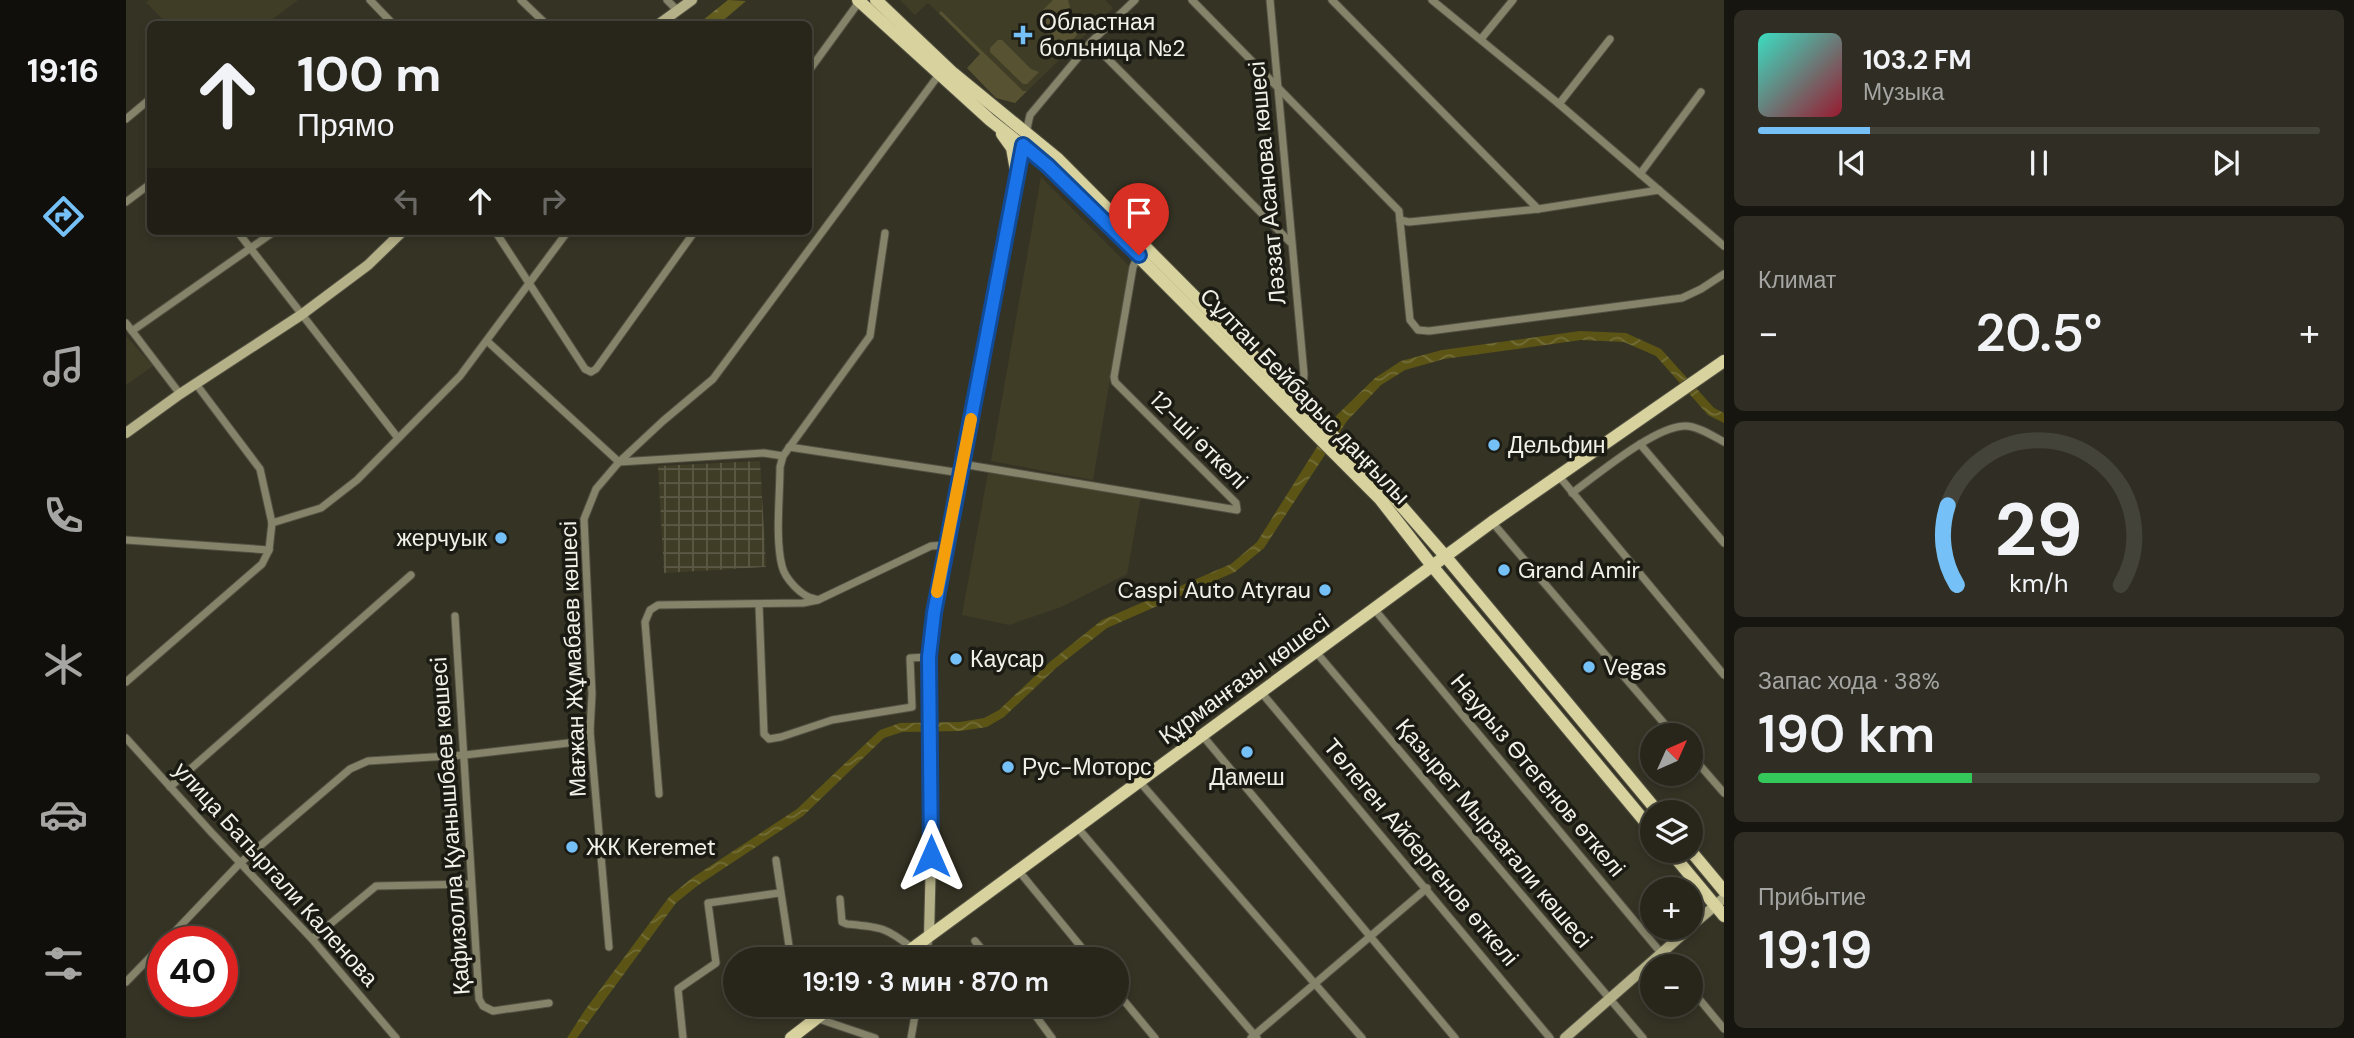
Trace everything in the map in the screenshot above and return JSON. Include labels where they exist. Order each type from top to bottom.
[{"type":"main road","name":"Сұлтан Бейбарыс даңғылы","points":[[876,0],[1024,139],[1380,499],[1445,582],[1640,816]]},
{"type":"main road","name":"Сұлтан Бейбарыс даңғылы","points":[[858,1],[938,76],[990,120],[1058,159],[1390,493],[1648,800]]},
{"type":"main road","points":[[990,120],[1012,148],[1017,176]]},
{"type":"main road","name":"Құрманғазы көшесі","points":[[913,947],[1492,522],[1724,361]]},
{"type":"main road","points":[[1432,541],[1446,548],[1460,546]]},
{"type":"main road","points":[[1455,568],[1454,557],[1460,546]]},
{"type":"main road","points":[[1417,579],[1423,566],[1418,548]]},
{"type":"main road","points":[[1417,579],[1431,575],[1445,582]]},
{"type":"main road","points":[[1682,863],[1720,902],[1724,916]]},
{"type":"main road","points":[[1701,863],[1724,891]]},
{"type":"main road","points":[[798,1036],[816,1018]]},
{"type":"street","points":[[370,0],[391,21]]},
{"type":"street","points":[[521,0],[543,21]]},
{"type":"street","points":[[667,0],[678,11]]},
{"type":"street","points":[[663,21],[692,0]]},
{"type":"street","points":[[928,947],[931,759],[929,657],[934,613],[1024,139],[1030,115],[1091,42],[1135,0]]},
{"type":"street","points":[[1192,0],[1399,211],[1410,320],[1419,330],[1429,331],[1682,298],[1724,274]]},
{"type":"street","name":"Ләззат Асанова көшесі","points":[[1270,0],[1304,374],[1302,404]]},
{"type":"street","points":[[1332,0],[1538,209]]},
{"type":"street","points":[[1432,0],[1559,104],[1724,246]]},
{"type":"street","points":[[1481,40],[1513,0]]},
{"type":"street","points":[[812,66],[858,1]]},
{"type":"street","points":[[1559,104],[1611,39]]},
{"type":"street","points":[[1091,42],[1291,243]]},
{"type":"street","name":"Мағжан Жұмабаев көшесі","points":[[609,947],[590,731],[592,694],[584,519],[596,489],[619,462],[713,379],[938,76]]},
{"type":"street","points":[[1640,174],[1701,92]]},
{"type":"street","points":[[126,119],[147,102]]},
{"type":"street","points":[[126,201],[147,186]]},
{"type":"street","points":[[1400,220],[1409,222],[1538,209],[1659,190]]},
{"type":"street","points":[[818,600],[807,598],[782,570],[779,467],[789,447],[870,336],[885,233]]},
{"type":"street","points":[[240,235],[398,438]]},
{"type":"street","points":[[132,331],[269,235]]},
{"type":"street","points":[[126,433],[180,394],[301,315],[368,265],[399,235]]},
{"type":"street","points":[[498,235],[585,369],[591,372],[596,369],[692,235]]},
{"type":"street","points":[[272,523],[321,508],[357,480],[460,376],[565,235]]},
{"type":"street","name":"12-ші өткелі","points":[[962,468],[1237,510],[1236,503],[1115,382],[1133,267],[1139,255]]},
{"type":"street","points":[[126,323],[180,394]]},
{"type":"street","points":[[487,341],[619,462],[764,453],[783,456]]},
{"type":"street","points":[[126,682],[262,564],[269,550],[272,523],[260,469],[196,384]]},
{"type":"street","points":[[1572,493],[1640,443],[1675,427],[1687,425],[1724,442]]},
{"type":"street","points":[[1640,443],[1724,543]]},
{"type":"street","points":[[789,447],[962,468]]},
{"type":"street","points":[[1558,475],[1724,675]]},
{"type":"street","points":[[1492,522],[1664,723]]},
{"type":"street","points":[[126,540],[269,550]]},
{"type":"street","points":[[659,793],[645,622],[650,610],[658,605],[759,605],[818,600],[931,545],[946,545]]},
{"type":"street","points":[[170,787],[411,575]]},
{"type":"street","points":[[759,605],[765,738],[781,737],[832,720],[912,707],[910,658],[929,657]]},
{"type":"street","name":"Наурыз Өтегенов өткелі","points":[[1375,610],[1660,952]]},
{"type":"street","name":"Қафизолла Қуанышбаев көшесi","points":[[455,617],[479,999],[483,1006],[493,1010],[549,1003]]},
{"type":"street","name":"Қазырет Мырзағали көшесі","points":[[1316,652],[1643,1038]]},
{"type":"street","name":"Төлеген Айбергенов өткелі","points":[[1261,692],[1550,1038]]},
{"type":"street","points":[[180,926],[240,863],[350,769],[368,761],[465,755],[577,742],[590,731]]},
{"type":"street","points":[[1202,735],[1455,1038]]},
{"type":"street","name":"улица Батыргали Каленова","points":[[126,738],[312,939],[396,1038]]},
{"type":"street","points":[[1703,769],[1724,793]]},
{"type":"street","points":[[1139,781],[1362,1038]]},
{"type":"street","points":[[1077,827],[1254,1037],[1369,935],[1427,888]]},
{"type":"street","points":[[776,860],[789,947]]},
{"type":"street","points":[[1018,870],[1081,947]]},
{"type":"street","points":[[312,939],[376,886],[471,884]]},
{"type":"street","points":[[683,1038],[678,989],[716,963],[708,903],[779,893]]},
{"type":"street","points":[[840,899],[842,922],[881,927],[893,932],[911,947]]},
{"type":"street","points":[[1703,916],[1720,902]]},
{"type":"street","points":[[1565,1038],[1674,940]]},
{"type":"street","points":[[975,941],[980,947]]},
{"type":"street","points":[[126,982],[147,960]]},
{"type":"street","points":[[1703,1004],[1724,1029]]},
{"type":"street","points":[[1129,1006],[1155,1038]]},
{"type":"street","points":[[911,1038],[915,1017]]},
{"type":"street","points":[[1037,1017],[1052,1038]]},
{"type":"street","points":[[816,1018],[875,1038]]},
{"type":"shaded area","points":[[298,0],[270,21],[164,21],[146,2]]},
{"type":"shaded area","name":"Областная больница №2","points":[[900,0],[1105,0],[1113,8],[1015,103],[996,98],[967,68],[980,54],[928,3],[915,15]]},
{"type":"shaded area","points":[[1053,0],[1068,0],[1077,35],[1065,48],[1059,47],[1039,25],[1041,12]]},
{"type":"shaded area","points":[[941,11],[1023,91],[1027,91],[1015,103],[996,98],[967,68],[980,54],[939,13]]},
{"type":"shaded area","points":[[998,40],[1002,40],[1031,69],[1039,72],[1027,84],[1023,84],[990,52],[990,48]]},
{"type":"shaded area","points":[[1041,177],[1129,266],[1093,480],[991,461]]},
{"type":"shaded area","points":[[126,336],[153,366],[126,385]]},
{"type":"shaded area","points":[[760,461],[766,567],[664,573],[658,466]]},
{"type":"shaded area","points":[[988,473],[1141,496],[1127,574],[1061,607],[1009,625],[962,615]]},
{"type":"green space","points":[[728,0],[746,1],[723,21],[702,21]]},
{"type":"water","points":[[1580,331],[1626,333],[1661,349],[1714,408],[1724,413],[1724,423],[1708,415],[1656,356],[1624,342],[1581,340],[1444,359],[1405,370],[1381,385],[1347,421],[1264,548],[1235,572],[1107,628],[1056,668],[1004,717],[987,727],[960,731],[902,732],[884,738],[803,816],[697,886],[676,903],[577,1038],[567,1038],[669,897],[692,878],[797,809],[880,730],[900,723],[960,722],[984,718],[999,710],[1051,661],[1102,620],[1231,564],[1257,542],[1337,415],[1375,378],[1401,361],[1442,350]]},
{"type":"slow traffic","points":[[937,592],[971,419]]},
{"type":"place","name":"Областная больница №2","points":[[1023,35]]},
{"type":"place","name":"Дельфин","points":[[1494,445]]},
{"type":"place","name":"жерчуык","points":[[501,538]]},
{"type":"place","name":"Grand Amir","points":[[1504,570]]},
{"type":"place","name":"Caspi Auto Atyrau","points":[[1325,590]]},
{"type":"place","name":"Каусар","points":[[956,659]]},
{"type":"place","name":"Vegas","points":[[1589,667]]},
{"type":"place","name":"Дамеш","points":[[1247,752]]},
{"type":"place","name":"Рус-Моторс","points":[[1008,767]]},
{"type":"place","name":"ЖК Keremet","points":[[572,847]]},
{"type":"route","points":[[931,856],[929,657],[934,613],[1023,145],[1139,255]]}]
